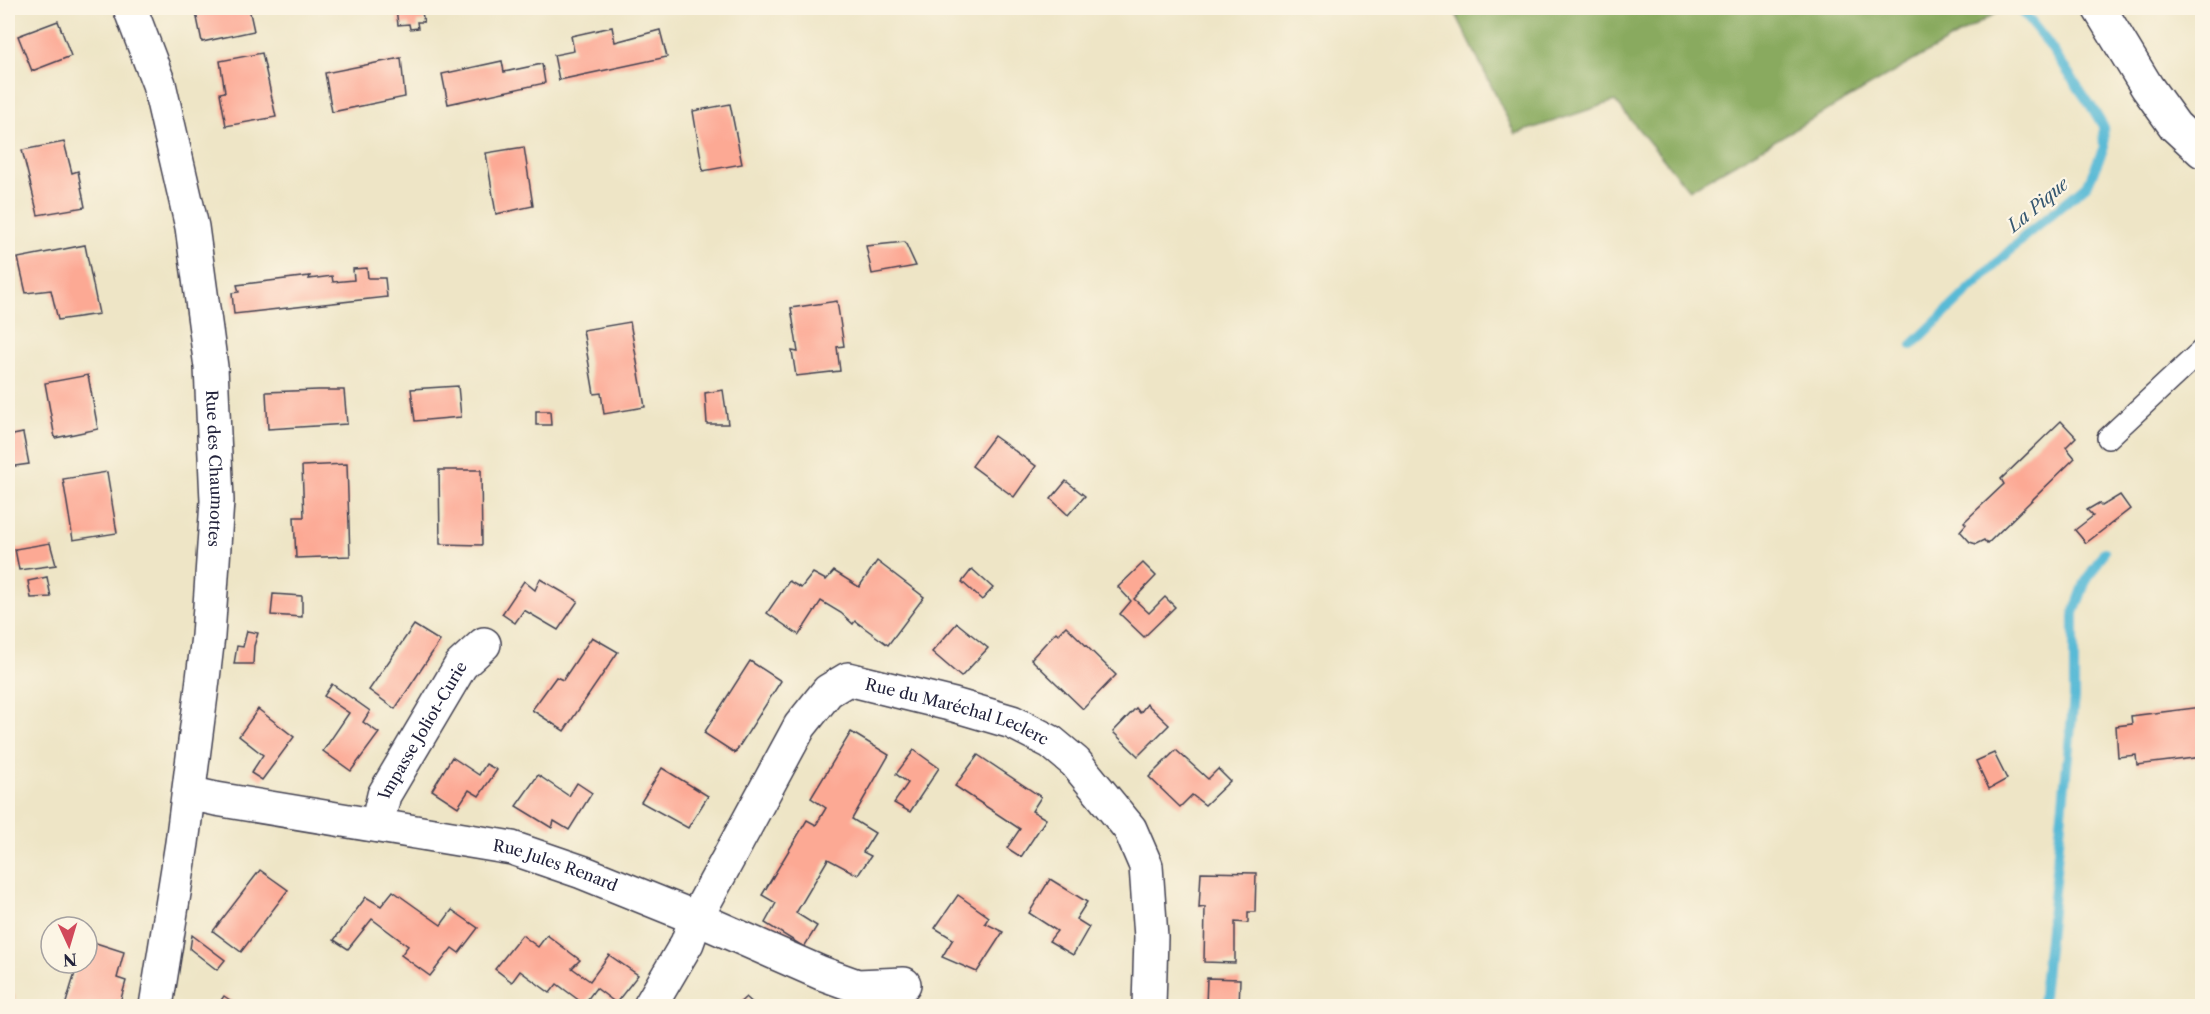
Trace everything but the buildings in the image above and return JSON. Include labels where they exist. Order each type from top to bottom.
[{"type":"street","name":"Rue des Chaumottes","points":[[130,8],[159,84],[192,227],[211,367],[217,501],[208,636],[189,793],[156,1006]]},
{"type":"street","points":[[2099,8],[2147,87],[2175,126],[2202,151]]},
{"type":"street","points":[[2147,87],[2202,118]]},
{"type":"street","name":"Impasse Joliot-Curie","points":[[377,825],[384,795],[461,665],[484,644]]},
{"type":"street","name":"Rue du Maréchal Leclerc","points":[[650,1006],[687,943],[696,918],[800,726],[828,691],[848,680],[871,684],[1012,722],[1052,742],[1075,762],[1130,829],[1146,866],[1150,937],[1149,1006]]},
{"type":"street","name":"Rue Jules Renard","points":[[189,793],[512,848],[582,872],[857,986],[904,984]]},
{"type":"lane","points":[[2108,438],[2202,350]]},
{"type":"green space","points":[[1453,8],[2005,8],[1689,190],[1615,101],[1515,134]]},
{"type":"waterway","name":"La Pique","points":[[1912,345],[2025,236],[2088,184],[2104,147],[2103,126],[2091,106],[2047,42],[2020,8]]},
{"type":"waterway","points":[[2042,1006],[2074,697],[2074,613],[2085,583],[2104,552]]}]
